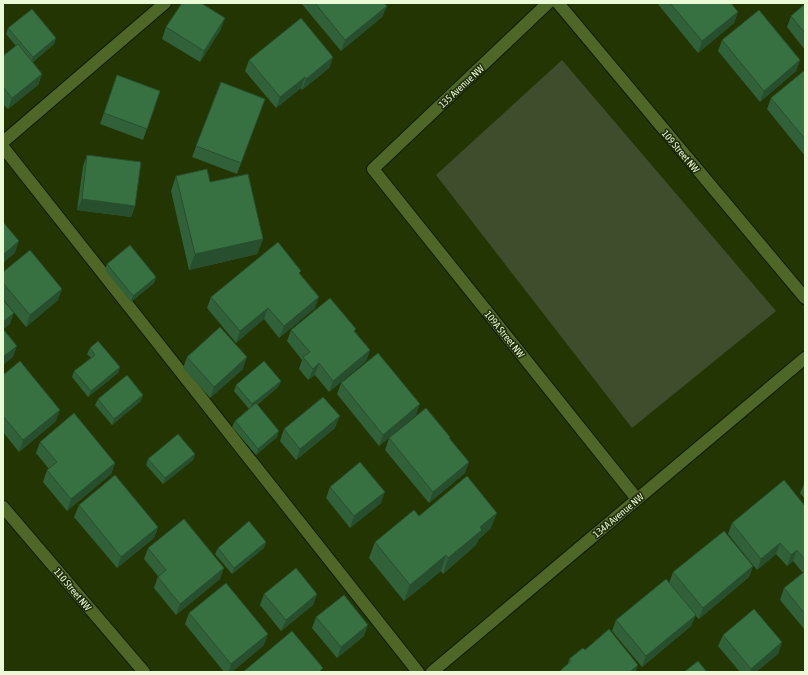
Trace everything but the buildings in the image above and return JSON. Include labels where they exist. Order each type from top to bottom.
[{"type":"street","points":[[3,142],[164,3]]},
{"type":"street","name":"135 Avenue NW","points":[[373,169],[548,3]]},
{"type":"street","name":"109 Street NW","points":[[558,3],[805,298]]},
{"type":"street","points":[[3,147],[418,672]]},
{"type":"street","name":"109A Street NW","points":[[373,169],[637,499]]},
{"type":"street","name":"134A Avenue NW","points":[[432,672],[805,358]]},
{"type":"street","name":"110 Street NW","points":[[3,507],[144,672]]},
{"type":"green space","points":[[562,60],[776,311],[632,428],[436,175]]}]
